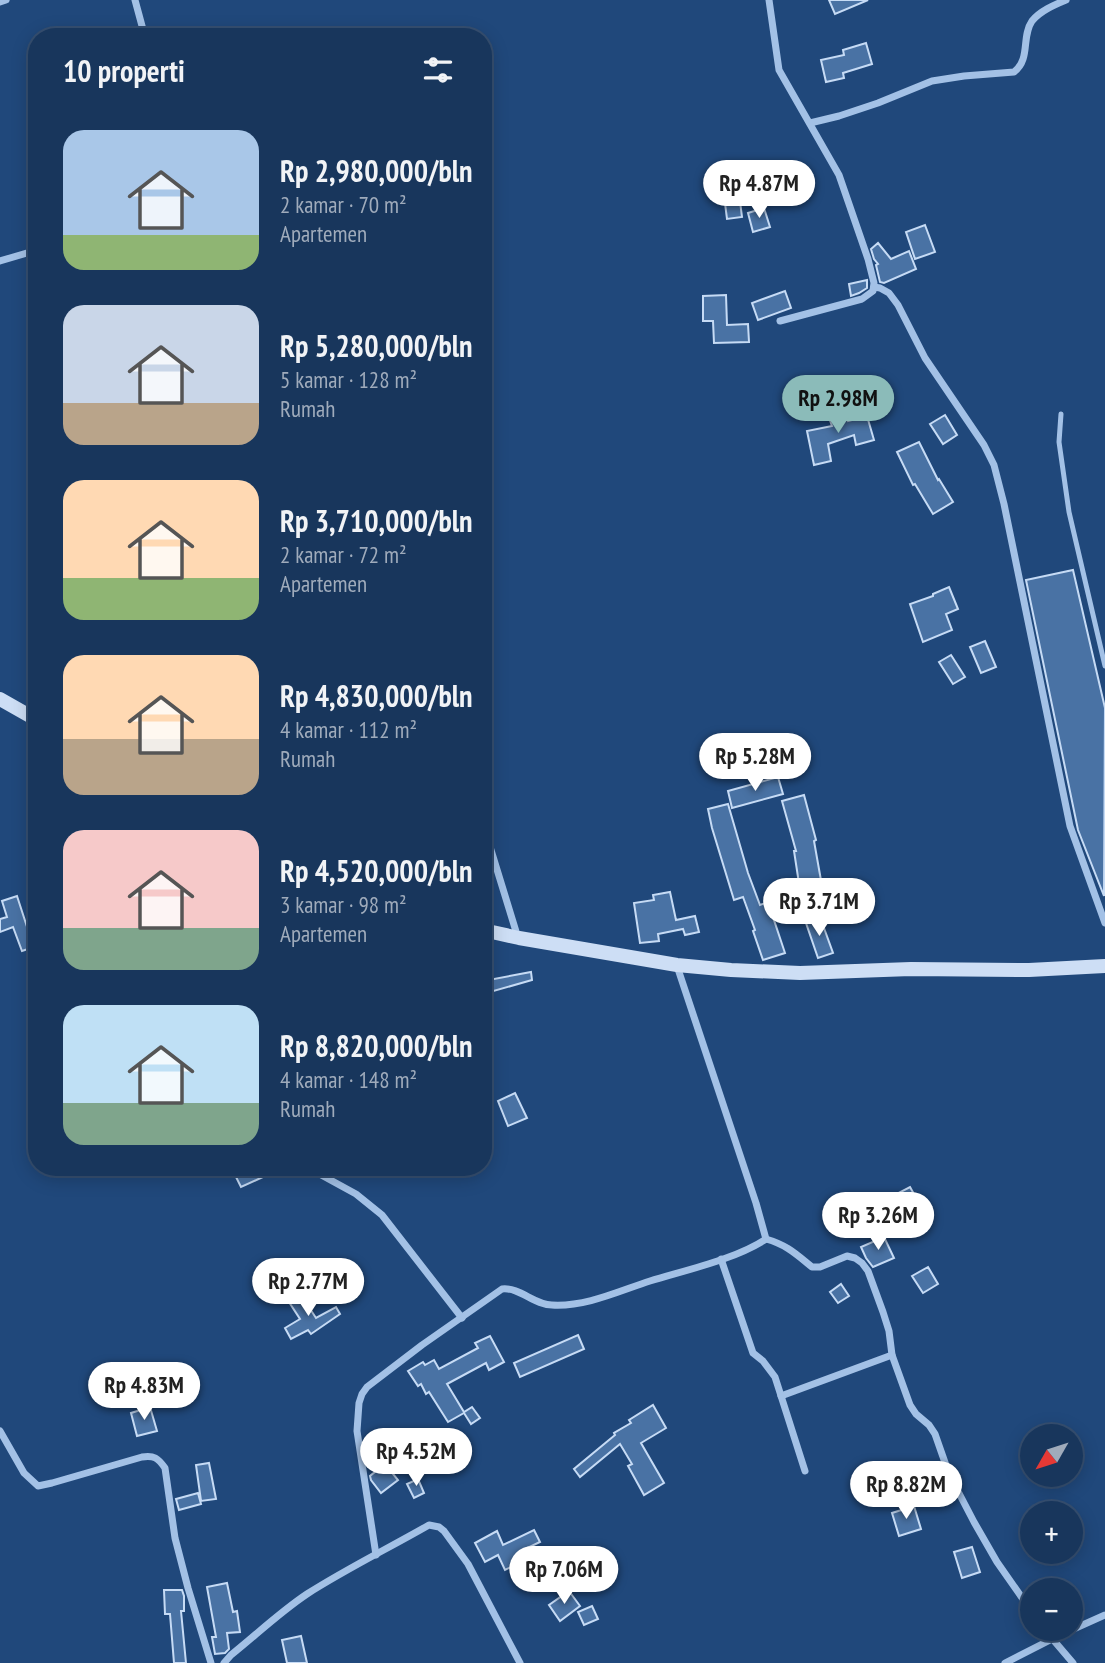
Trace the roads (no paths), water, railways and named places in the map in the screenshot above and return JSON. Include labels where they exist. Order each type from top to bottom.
[{"type":"main road","points":[[0,699],[28,715]]},
{"type":"main road","points":[[492,932],[677,965],[732,970],[800,973],[911,969],[1028,970],[1105,966]]},
{"type":"street","points":[[0,2],[6,0]]},
{"type":"street","points":[[135,0],[143,28]]},
{"type":"street","points":[[768,0],[779,70],[839,175],[868,259],[874,287],[869,295],[862,299],[780,321]]},
{"type":"street","points":[[810,124],[878,103],[932,81],[1014,72],[1024,58],[1026,33],[1033,19],[1066,0]]},
{"type":"street","points":[[0,261],[28,253]]},
{"type":"street","points":[[874,287],[889,293],[898,305],[925,359],[984,445],[994,465],[1070,826],[1105,923]]},
{"type":"street","points":[[492,853],[519,939]]},
{"type":"street","points":[[677,965],[757,1203],[766,1239]]},
{"type":"street","points":[[323,1176],[356,1194],[383,1215],[462,1318]]},
{"type":"street","points":[[376,1555],[357,1431],[359,1403],[367,1387],[502,1289],[512,1289],[532,1300],[549,1305],[570,1305],[721,1259],[766,1239],[785,1245],[812,1267],[820,1267],[847,1256],[862,1263],[886,1321],[892,1355],[913,1410],[929,1425],[949,1474],[974,1522],[1020,1595]]},
{"type":"street","points":[[721,1259],[753,1353],[775,1377],[806,1471]]},
{"type":"street","points":[[781,1396],[892,1355]]},
{"type":"street","points":[[0,1432],[24,1473],[38,1486],[142,1457],[152,1456],[160,1461],[165,1468],[178,1551],[211,1663]]},
{"type":"street","points":[[224,1663],[308,1594],[429,1525],[444,1531],[468,1564],[520,1663]]},
{"type":"street","points":[[1083,1625],[1105,1615]]},
{"type":"street","points":[[1005,1663],[1048,1641]]},
{"type":"street","points":[[1054,1641],[1073,1663]]},
{"type":"lane","points":[[1060,414],[1059,442],[1069,512],[1105,666]]}]
